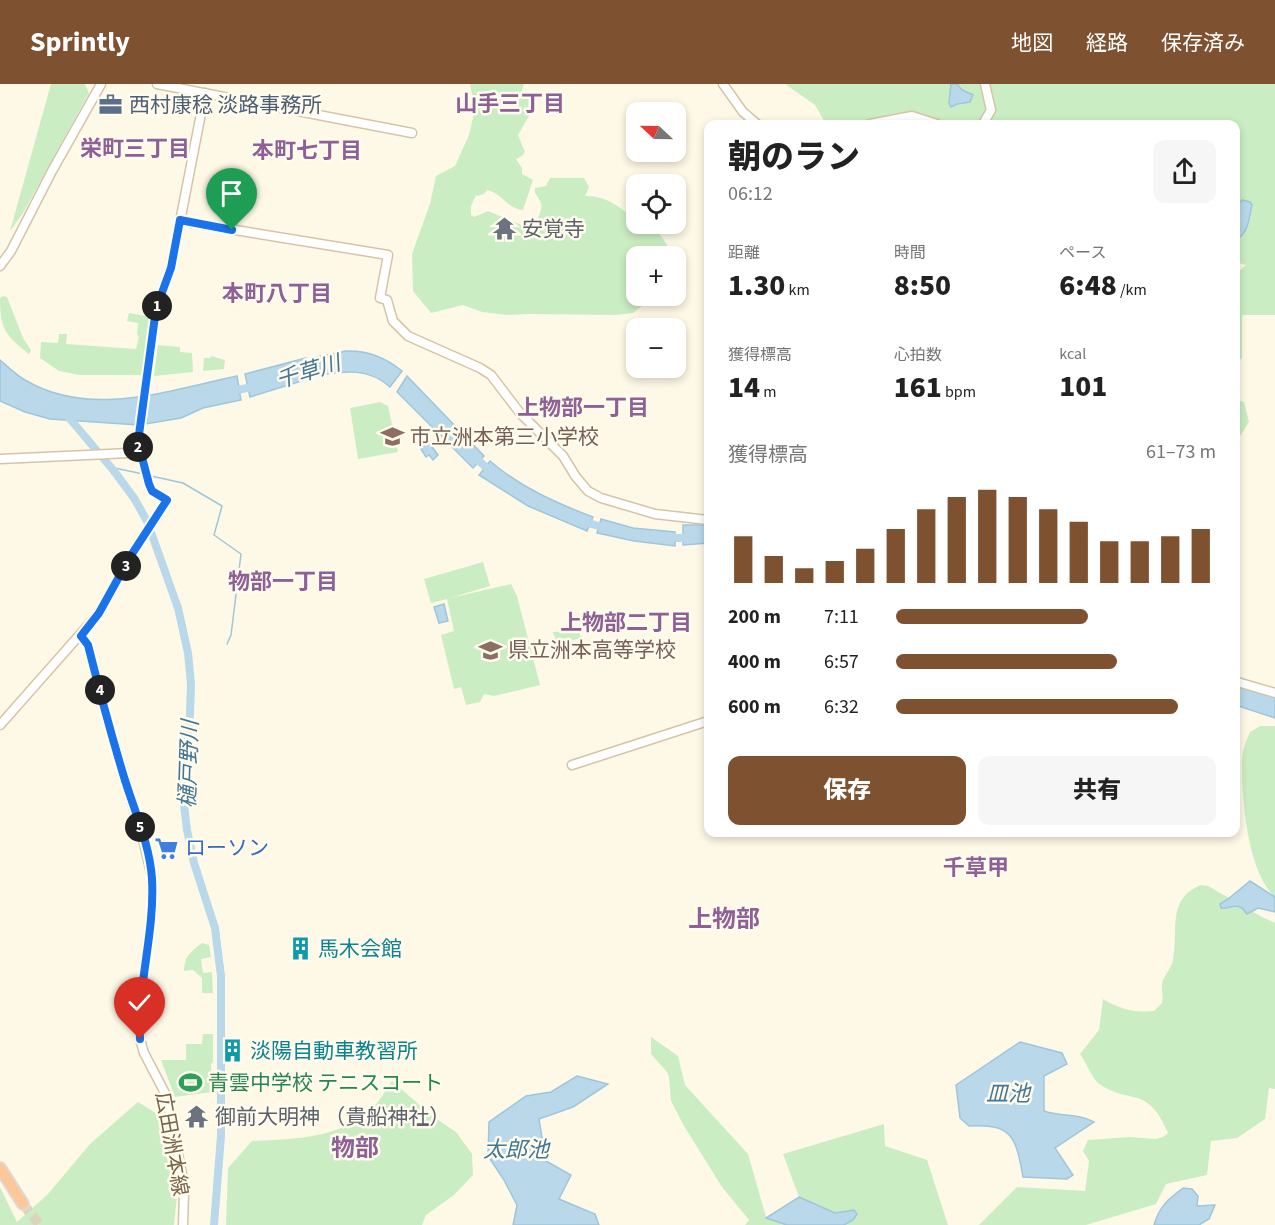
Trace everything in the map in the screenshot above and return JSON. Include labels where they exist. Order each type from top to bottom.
[{"type":"highway","points":[[0,1168],[23,1204]]},
{"type":"main road","points":[[0,266],[11,251],[52,171],[101,84]]},
{"type":"main road","points":[[157,84],[412,133]]},
{"type":"main road","points":[[723,84],[743,112],[752,120]]},
{"type":"main road","points":[[985,84],[991,111],[985,120]]},
{"type":"main road","points":[[0,725],[99,613],[167,500],[152,491],[138,448],[156,309],[171,268],[205,93]]},
{"type":"main road","points":[[891,120],[912,116],[924,120]]},
{"type":"main road","points":[[180,220],[388,255],[380,298],[387,300],[393,321],[397,326],[408,336],[491,375],[520,413],[563,456],[588,491],[601,498],[655,514],[704,520]]},
{"type":"main road","points":[[0,459],[127,453],[138,448]]},
{"type":"main road","name":"広田洲本線","points":[[81,636],[88,645],[152,877],[152,910],[140,1007],[140,1039],[144,1053],[166,1095],[182,1174],[183,1225]]},
{"type":"main road","points":[[1240,683],[1275,693]]},
{"type":"main road","points":[[572,765],[704,722]]},
{"type":"green space","points":[[51,84],[85,84],[89,93],[23,213],[10,231]]},
{"type":"green space","points":[[470,84],[524,84],[522,90],[536,104],[518,135],[525,152],[516,159],[522,168],[522,174],[533,180],[523,210],[513,207],[497,194],[487,190],[484,194],[476,195],[471,206],[471,215],[474,217],[488,211],[531,229],[541,209],[541,202],[535,193],[535,188],[546,186],[550,178],[584,178],[589,187],[585,196],[606,200],[626,212],[626,234],[659,234],[667,246],[626,246],[626,306],[642,306],[633,313],[615,315],[507,315],[482,312],[463,305],[431,313],[413,291],[412,254],[430,204],[436,176],[455,166],[469,135],[475,109]]},
{"type":"green space","points":[[785,84],[951,84],[949,103],[954,106],[970,102],[972,95],[961,90],[957,84],[1275,84],[1275,315],[1242,315],[1242,358],[1240,360],[1240,270],[1246,265],[1240,263],[1240,237],[1248,225],[1249,217],[1240,201],[1240,120],[824,120],[815,105]]},
{"type":"green space","points":[[7,297],[23,338],[31,350],[29,354],[14,342],[3,324],[0,298]]},
{"type":"green space","points":[[129,313],[153,317],[147,375],[79,375],[59,371],[40,358],[41,342],[58,343],[59,334],[67,334],[66,344],[136,349],[139,336],[137,335],[138,323],[127,321]]},
{"type":"green space","points":[[158,345],[180,347],[180,352],[192,353],[193,372],[154,376]]},
{"type":"green space","points":[[211,356],[225,360],[224,369],[203,371],[204,358]]},
{"type":"green space","points":[[1240,401],[1244,402],[1249,422],[1240,436]]},
{"type":"green space","points":[[380,402],[388,406],[398,452],[358,459],[350,408]]},
{"type":"green space","points":[[483,562],[490,586],[450,598],[511,584],[517,596],[540,685],[494,696],[484,694],[480,702],[466,705],[461,687],[454,689],[441,635],[454,631],[447,599],[431,603],[424,579]]},
{"type":"green space","points":[[578,630],[581,638],[557,644],[553,632]]},
{"type":"green space","points":[[1260,726],[1275,726],[1275,897],[1266,886],[1252,852],[1243,792],[1244,748],[1250,732]]},
{"type":"green space","points":[[1201,885],[1208,886],[1275,923],[1275,1089],[1269,1088],[1265,1119],[1237,1138],[1211,1141],[1207,1175],[1166,1184],[1156,1204],[1086,1225],[979,1225],[1017,1187],[1085,1191],[1089,1161],[1083,1151],[1088,1140],[1130,1137],[1155,1139],[1168,1133],[1153,1107],[1145,1101],[1109,1090],[1098,1083],[1080,1054],[1099,1030],[1103,999],[1133,1011],[1154,1011],[1162,1003],[1162,983],[1173,959],[1178,907],[1190,891]]},
{"type":"green space","points":[[202,943],[209,945],[211,957],[201,959],[203,973],[212,972],[213,993],[202,993],[202,978],[193,970],[184,971],[189,955]]},
{"type":"green space","points":[[203,1034],[213,1034],[212,1092],[175,1097],[161,1060],[186,1060],[186,1044],[202,1044]]},
{"type":"green space","points":[[651,1037],[678,1056],[685,1085],[748,1154],[766,1217],[799,1197],[783,1154],[884,1124],[885,1146],[927,1160],[948,1225],[745,1225],[749,1220],[722,1187],[671,1101],[669,1077],[651,1054]]},
{"type":"green space","points":[[392,1081],[431,1115],[456,1132],[472,1154],[473,1175],[454,1195],[426,1215],[422,1225],[226,1225],[228,1168],[252,1141],[300,1138],[347,1126],[361,1118],[376,1104]]},
{"type":"green space","points":[[138,1102],[165,1119],[180,1167],[174,1225],[0,1225],[0,1187],[17,1222],[48,1194],[90,1144]]},
{"type":"water","points":[[951,84],[957,84],[962,90],[973,95],[970,102],[951,107],[949,103]]},
{"type":"water","points":[[1242,200],[1252,205],[1246,228],[1240,237],[1240,203]]},
{"type":"water","points":[[346,351],[376,355],[402,371],[390,387],[374,377],[357,372],[319,375],[316,357]]},
{"type":"water","points":[[306,358],[308,379],[250,397],[245,374]]},
{"type":"water","points":[[0,360],[25,380],[50,392],[76,398],[103,400],[131,398],[237,376],[241,400],[203,408],[181,418],[139,425],[50,419],[25,412],[0,401]]},
{"type":"water","points":[[407,376],[484,456],[473,468],[397,392]]},
{"type":"water","points":[[428,441],[438,455],[433,460],[429,455],[426,457],[421,449]]},
{"type":"water","points":[[490,461],[539,494],[593,517],[587,531],[528,506],[479,475]]},
{"type":"water","points":[[601,519],[633,528],[675,532],[675,546],[634,541],[597,533]]},
{"type":"water","points":[[683,525],[704,525],[704,543],[683,545]]},
{"type":"water","points":[[444,604],[448,621],[439,623],[434,607]]},
{"type":"water","points":[[1240,686],[1275,696],[1275,718],[1240,707]]},
{"type":"water","points":[[1250,881],[1275,897],[1275,912],[1258,908],[1247,914],[1239,907],[1221,908],[1220,904]]},
{"type":"water","name":"皿池","points":[[1020,1042],[1062,1053],[1067,1064],[1044,1076],[1044,1111],[1082,1117],[1094,1122],[1055,1148],[1073,1175],[1067,1179],[1023,1177],[1018,1152],[1010,1136],[995,1127],[969,1126],[960,1118],[956,1085]]},
{"type":"water","name":"太郎池","points":[[577,1076],[608,1084],[573,1107],[539,1119],[546,1161],[571,1175],[559,1199],[595,1214],[599,1225],[513,1225],[517,1205],[488,1156],[489,1122],[526,1096],[551,1092]]},
{"type":"water","points":[[1183,1188],[1192,1189],[1198,1196],[1197,1206],[1215,1205],[1209,1219],[1199,1225],[1154,1225],[1165,1204]]},
{"type":"water","points":[[799,1197],[835,1213],[854,1210],[857,1214],[853,1220],[844,1225],[787,1225],[766,1218]]},
{"type":"waterway","name":"千草川","points":[[297,372],[327,360]]},
{"type":"waterway","name":"千草川","points":[[228,392],[257,386]]},
{"type":"waterway","name":"樋戸野川","points":[[65,413],[114,471],[134,498],[147,521],[178,608],[188,653],[191,684],[183,780],[184,805],[194,863],[215,928],[221,976],[221,1136],[214,1225]]},
{"type":"waterway","name":"千草川","points":[[472,455],[494,474]]},
{"type":"waterway","points":[[110,467],[143,474]]},
{"type":"waterway","points":[[151,476],[183,483],[222,506],[214,535],[241,554],[231,635],[227,644]]},
{"type":"waterway","name":"千草川","points":[[581,521],[609,529]]},
{"type":"waterway","name":"千草川","points":[[664,538],[704,538]]},
{"type":"tunnel","points":[[23,1204],[40,1225]]},
{"type":"place","name":"西村康稔 淡路事務所","points":[[111,105]]},
{"type":"place","name":"安覚寺","points":[[504,229]]},
{"type":"place","name":"市立洲本第三小学校","points":[[392,437]]},
{"type":"place","name":"県立洲本高等学校","points":[[490,650]]},
{"type":"place","name":"ローソン","points":[[167,848]]},
{"type":"place","name":"馬木会館","points":[[300,949]]},
{"type":"place","name":"淡陽自動車教習所","points":[[232,1051]]},
{"type":"place","name":"青雲中学校 テニスコート","points":[[190,1083]]},
{"type":"place","name":"御前大明神 （貴船神社）","points":[[197,1117]]},
{"type":"district","name":"山手三丁目","points":[[510,103]]},
{"type":"district","name":"栄町三丁目","points":[[135,148]]},
{"type":"district","name":"本町七丁目","points":[[307,150]]},
{"type":"district","name":"本町八丁目","points":[[277,293]]},
{"type":"district","name":"上物部一丁目","points":[[583,407]]},
{"type":"district","name":"物部一丁目","points":[[283,581]]},
{"type":"district","name":"上物部二丁目","points":[[626,622]]},
{"type":"district","name":"千草甲","points":[[976,867]]},
{"type":"district","name":"上物部","points":[[724,919]]},
{"type":"district","name":"物部","points":[[355,1148]]},
{"type":"route","points":[[140,1039],[140,1007],[152,910],[152,877],[88,645],[81,636],[99,613],[130,557],[167,500],[152,491],[138,442],[156,309],[171,268],[180,220],[232,230]]}]
